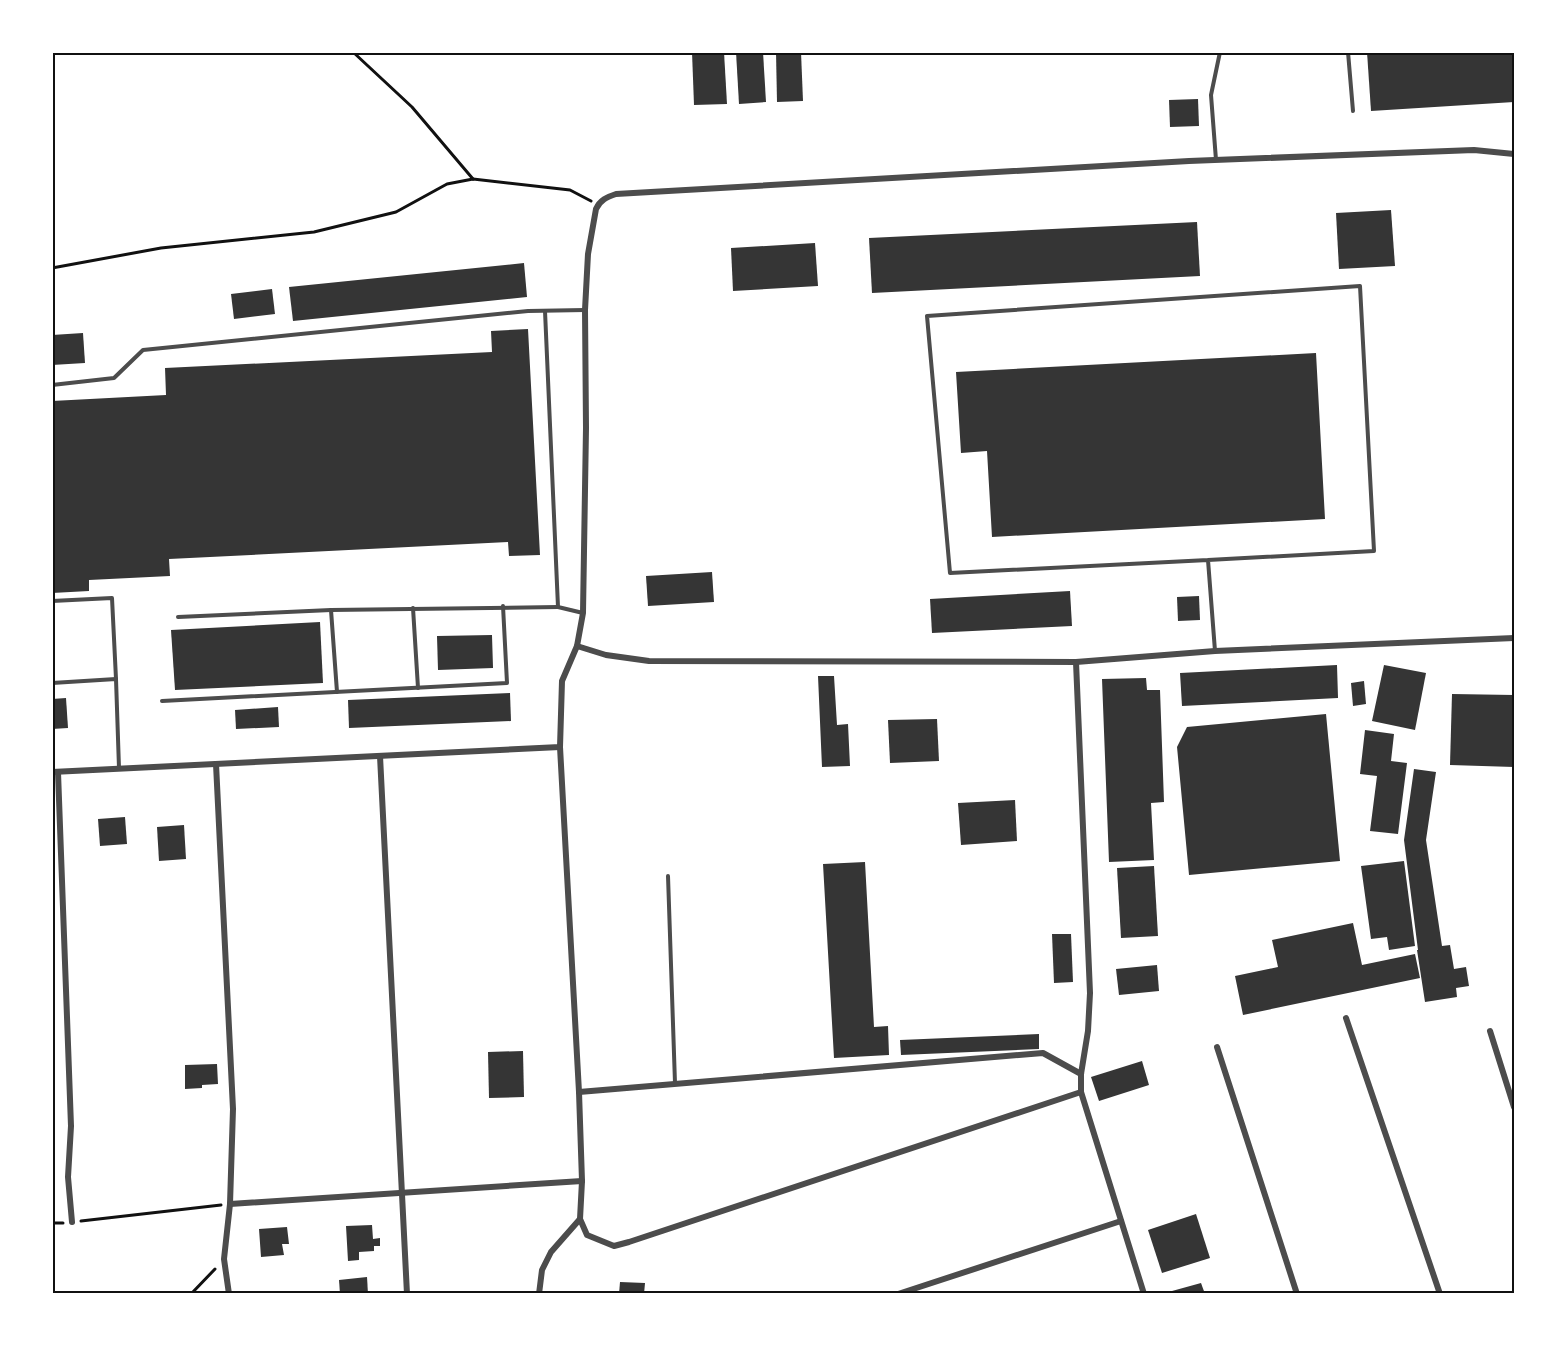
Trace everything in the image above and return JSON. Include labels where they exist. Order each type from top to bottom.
[{"type":"street","points":[[1081,1092],[629,1242],[614,1246],[587,1235],[580,1219],[582,1181],[579,1092],[560,747],[562,681],[577,646],[583,613],[586,439],[585,310],[588,254],[598,204],[616,194],[1216,161],[1473,150],[1515,154]]},
{"type":"street","points":[[577,646],[606,655],[649,661],[1076,662],[1215,651],[1515,638]]},
{"type":"street","points":[[1076,662],[1090,993],[1081,1092],[1144,1293]]},
{"type":"street","points":[[72,1222],[68,1178],[71,1126],[55,772],[560,747]]},
{"type":"street","points":[[380,756],[394,1012],[400,1193],[407,1293]]},
{"type":"street","points":[[216,764],[233,1109],[230,1204],[224,1259],[229,1293]]},
{"type":"street","points":[[1346,1018],[1440,1293]]},
{"type":"street","points":[[1490,1031],[1515,1107]]},
{"type":"street","points":[[1217,1047],[1297,1293]]},
{"type":"street","points":[[579,1092],[1043,1053],[1081,1074]]},
{"type":"street","points":[[230,1204],[582,1181]]},
{"type":"street","points":[[539,1293],[542,1270],[551,1252],[580,1219]]},
{"type":"street","points":[[898,1293],[1120,1221]]},
{"type":"lane","points":[[1216,161],[1211,96],[1220,52]]},
{"type":"lane","points":[[1348,52],[1353,111]]},
{"type":"lane","points":[[1360,286],[1374,551],[1208,560],[950,573],[927,316],[1360,286]]},
{"type":"lane","points":[[52,385],[114,378],[143,350],[528,311],[585,310]]},
{"type":"lane","points":[[545,311],[558,607]]},
{"type":"lane","points":[[1208,560],[1215,651]]},
{"type":"lane","points":[[52,601],[112,598],[119,768]]},
{"type":"lane","points":[[178,617],[331,610],[503,606],[558,607],[583,613]]},
{"type":"lane","points":[[162,701],[507,683],[503,606]]},
{"type":"lane","points":[[413,608],[418,688]]},
{"type":"lane","points":[[331,610],[337,692]]},
{"type":"lane","points":[[52,683],[116,679]]},
{"type":"lane","points":[[668,876],[675,1083]]},
{"type":"path","points":[[353,52],[412,107],[473,179]]},
{"type":"path","points":[[52,268],[161,248],[315,232],[396,212],[447,184],[473,179],[570,190],[598,204]]},
{"type":"path","points":[[52,1223],[230,1204]]},
{"type":"path","points":[[191,1293],[224,1259]]},
{"type":"building","points":[[692,52],[724,52],[727,104],[694,105]]},
{"type":"building","points":[[736,52],[763,52],[766,102],[739,104]]},
{"type":"building","points":[[776,52],[801,52],[803,101],[777,102]]},
{"type":"building","points":[[1367,52],[1514,52],[1514,102],[1371,111]]},
{"type":"building","points":[[1198,99],[1199,126],[1170,127],[1169,100]]},
{"type":"building","points":[[1391,210],[1395,266],[1339,269],[1336,213]]},
{"type":"building","points":[[1197,222],[1200,276],[872,293],[869,238]]},
{"type":"building","points":[[815,243],[818,286],[733,291],[731,248]]},
{"type":"building","points":[[524,263],[527,297],[293,321],[289,287]]},
{"type":"building","points":[[272,289],[275,314],[234,319],[231,294]]},
{"type":"building","points":[[528,329],[540,555],[509,556],[508,542],[169,559],[170,576],[89,580],[89,591],[52,593],[52,401],[166,395],[165,368],[492,352],[491,331]]},
{"type":"building","points":[[83,333],[85,363],[52,365],[52,335]]},
{"type":"building","points":[[1316,353],[1325,519],[992,537],[987,451],[961,453],[956,372]]},
{"type":"building","points":[[712,572],[714,602],[648,606],[646,576]]},
{"type":"building","points":[[1070,591],[1072,626],[932,633],[930,599]]},
{"type":"building","points":[[1199,596],[1200,620],[1178,621],[1177,597]]},
{"type":"building","points":[[320,622],[323,683],[175,690],[171,630]]},
{"type":"building","points":[[492,635],[493,668],[438,670],[437,636]]},
{"type":"building","points":[[1337,665],[1338,698],[1182,706],[1180,673]]},
{"type":"building","points":[[1384,665],[1426,673],[1415,730],[1372,721]]},
{"type":"building","points":[[818,676],[834,676],[837,725],[848,724],[850,766],[822,767]]},
{"type":"building","points":[[1146,678],[1147,690],[1160,690],[1164,802],[1151,803],[1154,860],[1109,862],[1102,679]]},
{"type":"building","points":[[1364,681],[1366,704],[1353,706],[1351,683]]},
{"type":"building","points":[[510,693],[511,721],[349,728],[348,700]]},
{"type":"building","points":[[1452,694],[1514,695],[1514,767],[1450,765]]},
{"type":"building","points":[[66,698],[68,728],[52,729],[52,699]]},
{"type":"building","points":[[278,707],[279,727],[236,729],[235,710]]},
{"type":"building","points":[[1326,714],[1340,861],[1189,875],[1177,747],[1187,727]]},
{"type":"building","points":[[937,719],[939,761],[890,763],[888,720]]},
{"type":"building","points":[[1365,730],[1394,734],[1391,761],[1407,763],[1398,834],[1370,831],[1377,776],[1360,774]]},
{"type":"building","points":[[1414,769],[1436,772],[1426,840],[1442,946],[1450,945],[1454,969],[1466,967],[1469,986],[1456,988],[1457,997],[1425,1002],[1404,840]]},
{"type":"building","points":[[1015,800],[1017,841],[961,845],[958,803]]},
{"type":"building","points":[[125,817],[127,844],[100,846],[98,819]]},
{"type":"building","points":[[184,825],[186,859],[159,861],[157,827]]},
{"type":"building","points":[[1404,861],[1415,946],[1389,950],[1387,937],[1371,939],[1361,866]]},
{"type":"building","points":[[865,862],[874,1027],[888,1026],[889,1055],[834,1058],[823,864]]},
{"type":"building","points":[[1154,866],[1158,936],[1121,938],[1117,868]]},
{"type":"building","points":[[1353,923],[1362,965],[1415,954],[1420,978],[1243,1015],[1235,976],[1278,967],[1272,940]]},
{"type":"building","points":[[1052,934],[1071,934],[1073,982],[1054,983]]},
{"type":"building","points":[[1157,965],[1159,991],[1119,995],[1116,969]]},
{"type":"building","points":[[1039,1034],[1039,1049],[901,1055],[900,1040]]},
{"type":"building","points":[[523,1051],[524,1097],[489,1098],[488,1052]]},
{"type":"building","points":[[1142,1061],[1149,1085],[1099,1101],[1091,1077]]},
{"type":"building","points":[[217,1064],[218,1084],[185,1089],[185,1065]]},
{"type":"building","points":[[1196,1214],[1210,1258],[1162,1273],[1148,1230]]},
{"type":"building","points":[[372,1225],[373,1239],[380,1238],[380,1246],[374,1246],[374,1251],[359,1252],[359,1260],[348,1261],[346,1226]]},
{"type":"building","points":[[287,1227],[289,1244],[282,1244],[284,1255],[261,1257],[259,1229]]},
{"type":"building","points":[[367,1277],[368,1294],[340,1294],[339,1280]]},
{"type":"building","points":[[620,1282],[645,1283],[644,1294],[619,1294]]},
{"type":"building","points":[[1201,1283],[1205,1294],[1172,1294],[1172,1291]]}]
